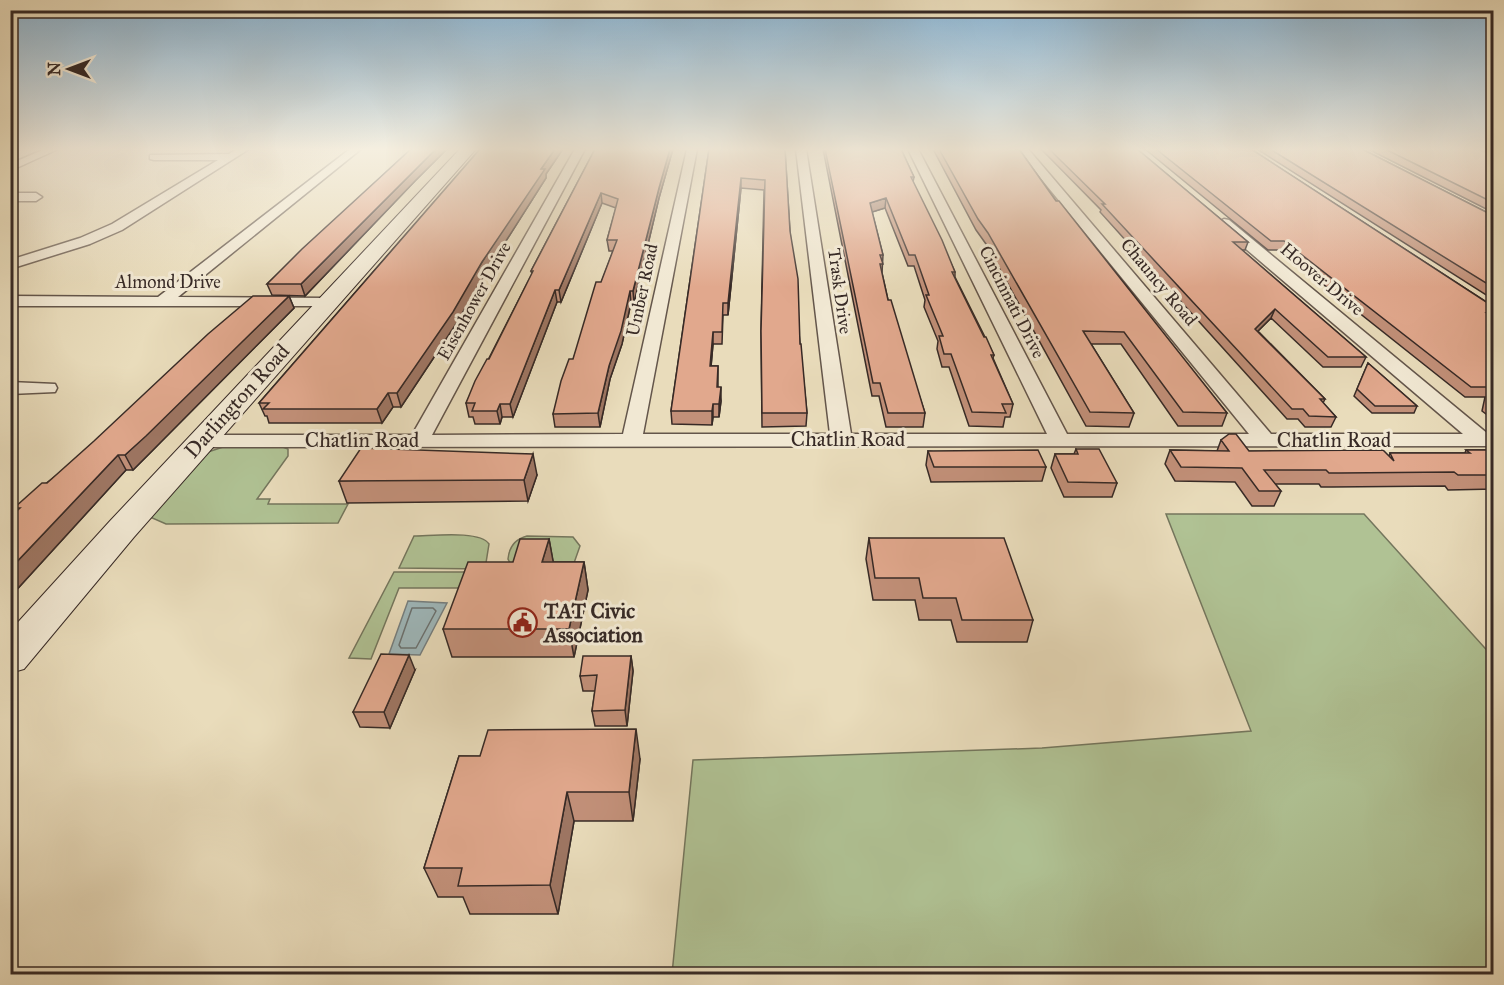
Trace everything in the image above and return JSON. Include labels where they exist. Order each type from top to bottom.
[{"type":"street","points":[[10,265],[85,241],[117,227],[169,195]]},
{"type":"street","points":[[163,301],[298,195]]},
{"type":"street","name":"Darlington Road","points":[[10,658],[202,441],[426,195]]},
{"type":"street","name":"Eisenhower Drive","points":[[419,440],[555,195]]},
{"type":"street","name":"Umber Road","points":[[632,440],[683,195]]},
{"type":"street","name":"Trask Drive","points":[[807,195],[841,439]]},
{"type":"street","name":"Cincinnati Drive","points":[[936,195],[1060,440]]},
{"type":"street","name":"Chauncy Road","points":[[1061,195],[1266,440]]},
{"type":"street","points":[[10,197],[36,197]]},
{"type":"street","name":"Hoover Drive","points":[[1208,209],[1488,440]]},
{"type":"street","name":"Almond Drive","points":[[10,301],[326,303]]},
{"type":"street","points":[[10,388],[48,388]]},
{"type":"street","name":"Chatlin Road","points":[[202,441],[1488,440]]},
{"type":"green space","points":[[280,446],[288,449],[288,456],[257,499],[270,499],[268,504],[348,504],[338,523],[166,524],[150,517],[205,453],[223,447]]},
{"type":"green space","points":[[1166,514],[1364,514],[1493,657],[1493,974],[672,974],[693,760],[1042,748],[1251,731]]},
{"type":"green space","points":[[466,535],[484,540],[489,544],[485,569],[399,568],[414,536]]},
{"type":"green space","points":[[527,536],[573,537],[580,546],[574,563],[510,563],[508,559],[511,548],[519,539]]},
{"type":"green space","points":[[394,572],[485,572],[518,588],[399,588],[371,659],[349,658]]},
{"type":"water","points":[[408,601],[447,603],[420,655],[389,654]]},
{"type":"building","points":[[361,195],[390,195],[301,284],[267,284]]},
{"type":"building","points":[[440,195],[527,195],[482,262],[453,312],[397,393],[388,393],[377,409],[263,409],[269,403],[259,403]]},
{"type":"building","points":[[571,195],[600,195],[559,290],[555,290],[510,404],[500,404],[497,411],[472,411],[475,403],[466,403],[475,381],[489,359],[533,271],[531,271]]},
{"type":"building","points":[[607,195],[657,195],[598,413],[553,414],[561,381],[569,359],[573,359],[596,282],[601,282],[617,240],[607,240],[618,199]]},
{"type":"building","points":[[702,195],[739,195],[728,303],[723,303],[722,332],[713,332],[710,366],[718,366],[717,387],[721,387],[719,404],[713,404],[712,411],[671,411]]},
{"type":"building","points":[[765,195],[788,195],[790,231],[798,279],[800,344],[807,413],[762,413],[761,331]]},
{"type":"building","points":[[834,195],[920,195],[942,240],[955,272],[952,272],[986,337],[994,355],[991,355],[1013,404],[1002,404],[1006,413],[972,412],[951,354],[944,354],[939,336],[943,336],[926,295],[929,295],[915,255],[909,255],[886,198],[870,203],[883,255],[880,255],[883,264],[880,264],[888,300],[891,300],[925,413],[888,413],[880,383],[873,383]]},
{"type":"building","points":[[965,195],[1052,195],[1056,201],[1059,201],[1227,413],[1183,412],[1124,332],[1083,331],[1134,413],[1090,412]]},
{"type":"building","points":[[1096,195],[1192,195],[1248,242],[1233,242],[1366,357],[1328,357],[1275,309],[1255,329],[1325,399],[1320,399],[1336,417],[1309,416],[1303,409],[1292,409],[1102,204],[1105,204]]},
{"type":"building","points":[[1213,195],[1322,195],[1494,307],[1494,313],[1487,313],[1494,317],[1494,405],[1488,400],[1491,387],[1471,387],[1284,241],[1271,241]]},
{"type":"building","points":[[1344,195],[1453,195],[1494,216],[1494,288]]},
{"type":"building","points":[[1478,195],[1494,195],[1494,203]]},
{"type":"building","points":[[253,296],[289,296],[146,436],[125,455],[118,455],[10,569],[10,517],[20,508],[14,508],[42,483],[47,483],[208,334]]},
{"type":"building","points":[[1368,363],[1417,406],[1375,406],[1357,389]]},
{"type":"building","points":[[1229,434],[1236,434],[1249,451],[1383,450],[1394,461],[1390,453],[1470,453],[1466,450],[1494,450],[1494,475],[1458,475],[1454,472],[1329,473],[1326,470],[1264,470],[1281,491],[1259,491],[1242,468],[1181,467],[1170,450],[1229,451],[1221,440]]},
{"type":"building","points":[[361,448],[533,454],[524,480],[339,481]]},
{"type":"building","points":[[1076,449],[1099,449],[1117,483],[1068,482],[1055,454],[1078,454]]},
{"type":"building","points":[[1038,450],[1046,467],[934,467],[928,451]]},
{"type":"building","points":[[869,538],[1004,538],[1033,620],[962,620],[956,598],[923,598],[919,578],[875,578]]},
{"type":"building","points":[[520,539],[549,539],[542,562],[584,562],[569,629],[443,629],[468,562],[513,562]]},
{"type":"building","points":[[381,654],[409,655],[384,712],[353,712]]},
{"type":"building","points":[[583,656],[631,656],[625,710],[592,711],[597,675],[580,676]]},
{"type":"building","points":[[636,729],[629,792],[567,792],[550,885],[458,886],[462,868],[424,868],[459,756],[480,756],[488,730]]},
{"type":"place","name":"TAT Civic Association","points":[[523,623]]}]
